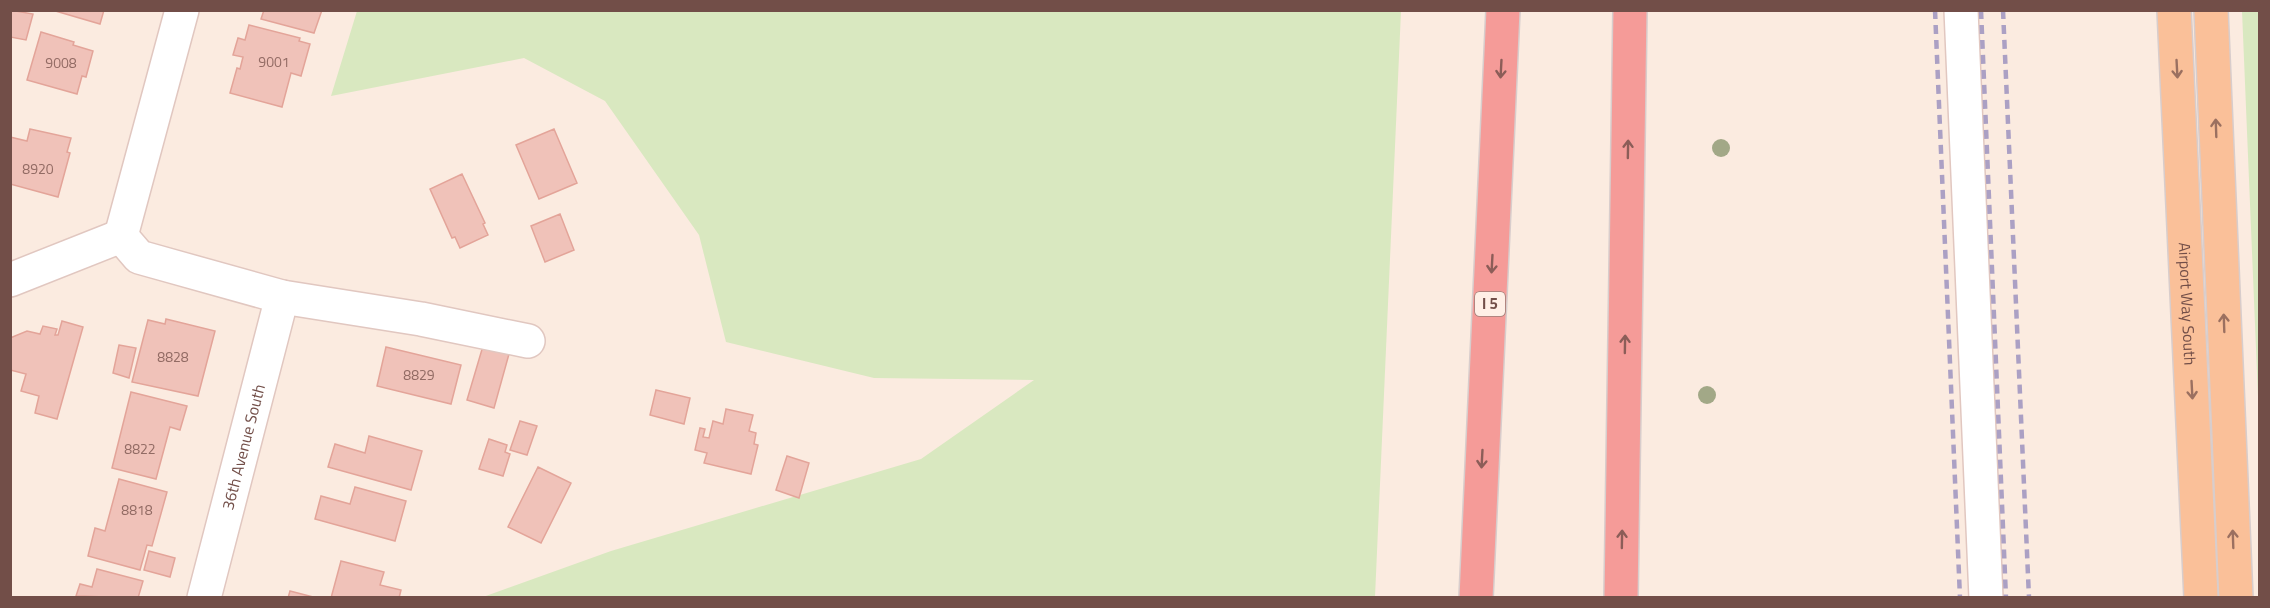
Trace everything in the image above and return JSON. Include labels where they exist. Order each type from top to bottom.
[{"type":"highway","name":"I 5","points":[[1476,597],[1503,10]]},
{"type":"highway","points":[[1620,597],[1630,10]]},
{"type":"main road","name":"Airport Way South","points":[[2174,10],[2201,597]]},
{"type":"main road","points":[[2211,10],[2236,597]]},
{"type":"street","points":[[121,236],[182,10]]},
{"type":"street","points":[[1961,10],[1986,597]]},
{"type":"street","points":[[10,280],[121,236]]},
{"type":"street","points":[[121,236],[139,257],[282,297],[422,320],[528,341]]},
{"type":"street","name":"36th Avenue South","points":[[204,597],[282,297]]},
{"type":"green space","points":[[357,11],[1401,11],[1375,597],[483,597],[611,551],[921,459],[1034,380],[874,378],[726,342],[699,235],[605,101],[524,58],[331,96]]},
{"type":"green space","points":[[2242,11],[2260,11],[2259,421]]},
{"type":"building","points":[[10,10],[33,14],[26,40],[10,37]]},
{"type":"building","points":[[52,10],[104,10],[100,24]]},
{"type":"building","points":[[264,10],[322,10],[314,33],[261,19]]},
{"type":"building","points":[[249,25],[300,38],[299,41],[310,44],[301,76],[291,73],[282,107],[230,93],[237,68],[240,69],[243,57],[233,55],[238,38],[245,40]]},
{"type":"building","points":[[41,32],[74,42],[73,45],[93,51],[86,77],[82,76],[77,94],[27,80]]},
{"type":"building","points":[[30,129],[71,138],[67,152],[70,153],[58,197],[10,184],[10,137],[27,141]]},
{"type":"building","points":[[554,129],[577,183],[539,199],[516,145]]},
{"type":"building","points":[[462,174],[485,223],[483,224],[488,235],[460,248],[455,237],[452,238],[430,189]]},
{"type":"building","points":[[560,214],[574,250],[545,262],[531,226]]},
{"type":"building","points":[[166,319],[215,331],[198,396],[132,382],[148,320],[165,324]]},
{"type":"building","points":[[62,321],[83,327],[57,419],[35,413],[39,396],[21,391],[26,374],[10,370],[10,338],[27,331],[40,334],[43,326],[57,329],[55,335],[58,335]]},
{"type":"building","points":[[119,345],[136,348],[129,378],[113,373]]},
{"type":"building","points":[[483,346],[509,354],[494,408],[467,400]]},
{"type":"building","points":[[386,347],[461,365],[451,404],[377,386]]},
{"type":"building","points":[[656,390],[690,398],[684,424],[650,415]]},
{"type":"building","points":[[131,392],[187,406],[180,430],[170,427],[156,479],[112,468]]},
{"type":"building","points":[[726,409],[753,415],[749,431],[756,433],[754,444],[758,445],[751,474],[704,463],[707,453],[695,450],[700,428],[705,429],[703,437],[709,438],[713,421],[723,424]]},
{"type":"building","points":[[520,421],[537,426],[527,455],[510,450]]},
{"type":"building","points":[[369,436],[422,451],[411,490],[328,467],[335,444],[365,453]]},
{"type":"building","points":[[489,439],[507,445],[505,452],[510,454],[503,476],[479,469]]},
{"type":"building","points":[[787,456],[809,463],[799,498],[776,490]]},
{"type":"building","points":[[538,467],[571,483],[541,543],[508,527]]},
{"type":"building","points":[[119,479],[167,492],[152,546],[147,545],[140,570],[88,556],[95,528],[105,531]]},
{"type":"building","points":[[355,487],[406,501],[395,541],[315,519],[321,496],[350,504]]},
{"type":"building","points":[[149,551],[175,558],[170,577],[144,570]]},
{"type":"building","points":[[341,561],[384,572],[380,585],[401,590],[399,598],[331,598]]},
{"type":"building","points":[[97,569],[143,581],[138,598],[76,596],[80,584],[92,587]]},
{"type":"building","points":[[290,591],[317,598],[288,598]]},
{"type":"railway","points":[[1935,10],[1960,598]]},
{"type":"railway","points":[[1981,10],[2006,598]]},
{"type":"railway","points":[[2003,10],[2029,598]]}]
